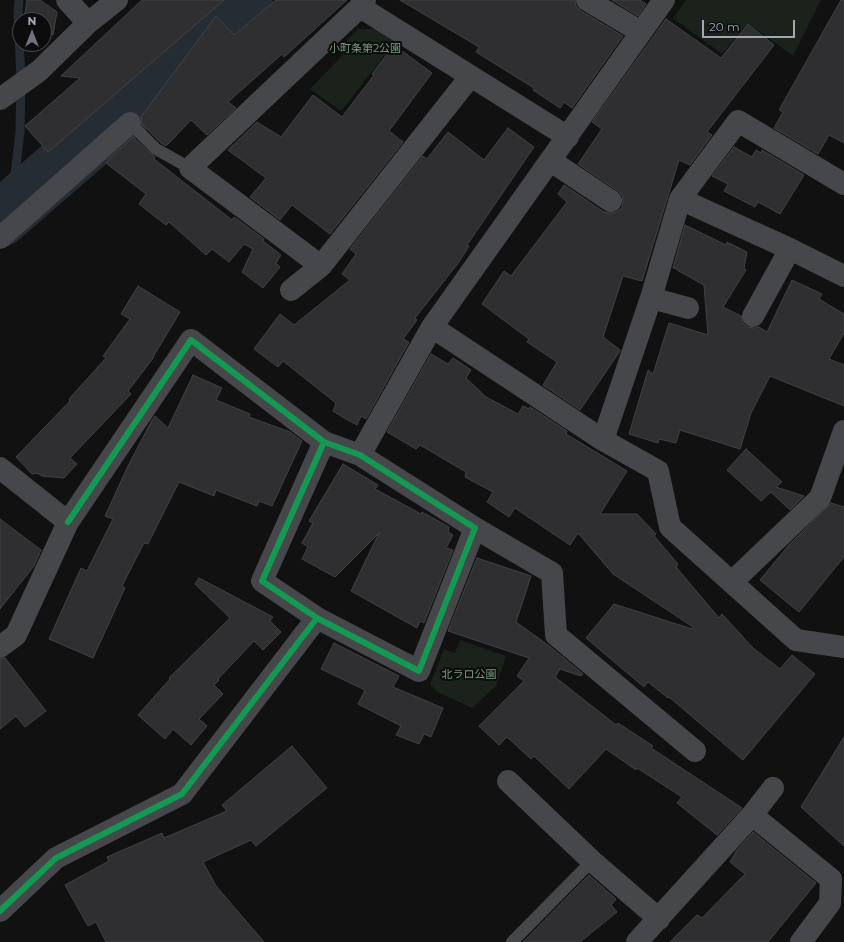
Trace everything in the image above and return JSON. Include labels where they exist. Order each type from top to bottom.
[{"type":"street","points":[[67,0],[88,23]]},
{"type":"street","points":[[0,99],[39,71],[88,23],[117,0]]},
{"type":"street","points":[[587,0],[641,32]]},
{"type":"street","points":[[360,455],[432,327],[664,0]]},
{"type":"street","points":[[321,266],[190,168],[362,4],[470,77],[568,137]]},
{"type":"street","points":[[291,290],[321,266],[470,77]]},
{"type":"street","points":[[603,440],[651,298],[680,199],[738,121],[844,184]]},
{"type":"street","points":[[0,238],[130,124]]},
{"type":"street","points":[[551,161],[611,201]]},
{"type":"street","points":[[680,199],[790,249],[844,276]]},
{"type":"street","points":[[753,316],[790,249]]},
{"type":"street","points":[[651,298],[688,308]]},
{"type":"street","points":[[432,327],[603,440],[658,471],[670,527],[796,640],[844,647]]},
{"type":"street","points":[[0,647],[16,635],[68,522],[191,340],[324,442],[360,455],[475,528],[552,573],[556,635],[694,751]]},
{"type":"street","points":[[732,582],[820,498],[844,431]]},
{"type":"street","points":[[324,442],[262,581],[317,618],[419,671],[475,528]]},
{"type":"street","points":[[0,468],[68,522]]},
{"type":"street","points":[[0,911],[56,858],[182,794],[317,618]]},
{"type":"street","points":[[508,781],[592,861],[659,919]]},
{"type":"street","points":[[637,942],[752,815],[773,788]]},
{"type":"street","points":[[752,815],[831,879],[830,903],[801,942]]},
{"type":"lane","points":[[130,124],[156,149],[190,168]]},
{"type":"lane","points":[[512,942],[592,861]]},
{"type":"green space","points":[[686,0],[821,0],[793,56],[748,23],[722,54],[673,18]]},
{"type":"green space","name":"小町条第2公園","points":[[358,29],[377,29],[395,42],[341,111],[310,89],[343,55],[338,50]]},
{"type":"green space","name":"北ラロ公園","points":[[460,640],[506,656],[496,686],[472,708],[437,692],[430,684],[444,649],[455,653]]},
{"type":"building","points":[[27,0],[40,0],[57,12],[53,35],[52,12],[25,12]]},
{"type":"building","points":[[142,0],[224,0],[48,152],[25,126],[80,78],[61,76]]},
{"type":"building","points":[[276,0],[347,0],[284,57],[282,54],[228,102],[236,108],[207,135],[191,120],[166,146],[161,143],[142,124],[141,117],[216,16],[234,35]]},
{"type":"building","points":[[400,0],[575,0],[576,6],[581,11],[623,36],[572,108],[564,102],[560,108],[533,90],[534,88],[476,52],[479,47]]},
{"type":"building","points":[[612,0],[640,0],[646,4],[638,16]]},
{"type":"building","points":[[841,0],[844,0],[844,143],[829,135],[818,154],[774,128],[783,112],[779,110]]},
{"type":"building","points":[[666,19],[721,58],[748,24],[774,45],[707,132],[712,135],[690,165],[679,160],[642,281],[623,276],[603,337],[620,351],[580,410],[543,385],[557,362],[527,342],[529,339],[482,304],[504,271],[511,276],[567,202],[558,194],[564,185],[604,212],[616,212],[622,208],[622,195],[618,191],[578,164],[602,129],[592,122]]},
{"type":"building","points":[[394,45],[432,73],[389,131],[403,142],[330,234],[292,205],[280,220],[250,197],[266,178],[228,150],[257,122],[281,137],[313,95],[342,117],[374,75],[372,74]]},
{"type":"building","points":[[508,128],[534,147],[467,245],[469,246],[459,262],[415,318],[417,320],[403,339],[409,342],[366,419],[361,416],[357,425],[344,418],[333,411],[336,403],[283,361],[278,367],[254,349],[280,314],[294,325],[350,280],[342,274],[356,254],[350,249],[423,156],[427,159],[448,132],[484,160]]},
{"type":"building","points":[[133,137],[155,157],[154,159],[232,220],[234,217],[264,239],[263,241],[281,255],[276,263],[280,267],[263,288],[242,272],[253,249],[244,244],[229,262],[212,249],[206,255],[169,222],[166,225],[139,204],[146,194],[106,163]]},
{"type":"building","points":[[734,147],[752,157],[756,150],[761,153],[762,150],[804,175],[780,214],[758,202],[755,207],[724,191],[728,184],[712,176]]},
{"type":"building","points":[[685,225],[726,245],[727,242],[747,252],[744,268],[746,270],[723,307],[741,316],[743,323],[747,327],[759,327],[767,332],[792,280],[822,294],[819,299],[844,314],[844,333],[829,359],[844,365],[844,406],[770,376],[751,413],[740,449],[680,430],[676,443],[659,439],[658,443],[629,434],[648,370],[653,374],[669,323],[708,335],[704,285],[677,270],[678,269],[673,268]]},
{"type":"building","points":[[138,286],[180,312],[154,357],[128,391],[131,394],[70,458],[77,464],[64,478],[42,476],[37,473],[32,474],[16,457],[70,401],[69,399],[106,358],[103,356],[130,319],[121,314]]},
{"type":"building","points":[[431,354],[448,364],[453,358],[471,370],[466,378],[486,397],[518,414],[523,406],[529,409],[530,407],[567,431],[566,434],[627,471],[600,514],[637,514],[656,534],[654,536],[678,564],[676,567],[719,618],[722,614],[753,648],[780,669],[792,655],[815,674],[743,760],[669,697],[668,698],[648,682],[644,687],[586,638],[614,604],[692,629],[693,627],[613,574],[578,533],[570,545],[515,508],[509,517],[487,502],[493,492],[465,477],[466,472],[420,445],[416,449],[387,432]]},
{"type":"building","points":[[193,375],[222,388],[216,400],[250,414],[249,417],[290,432],[302,441],[272,506],[259,501],[257,506],[216,490],[214,496],[179,482],[148,544],[144,543],[122,586],[125,588],[93,658],[49,639],[81,568],[87,571],[113,519],[105,516],[128,466],[152,420],[155,416],[168,428]]},
{"type":"building","points":[[746,449],[782,482],[776,487],[804,496],[790,510],[771,492],[761,501],[727,470]]},
{"type":"building","points":[[343,464],[378,485],[375,489],[421,514],[422,512],[449,527],[448,532],[453,535],[446,548],[453,550],[424,623],[420,621],[417,628],[351,591],[379,533],[335,577],[302,559],[308,547],[302,543],[313,523],[309,521]]},
{"type":"building","points":[[831,503],[844,507],[844,557],[799,612],[760,580],[789,545]]},
{"type":"building","points":[[0,519],[41,550],[34,566],[0,609]]},
{"type":"building","points":[[477,558],[531,576],[516,622],[548,645],[583,674],[581,676],[560,669],[555,677],[616,725],[618,723],[653,746],[651,748],[742,808],[717,835],[677,803],[682,797],[637,768],[636,770],[606,749],[569,789],[534,756],[531,759],[507,737],[499,745],[479,726],[524,681],[517,676],[529,658],[448,631]]},
{"type":"building","points":[[199,578],[273,617],[270,621],[281,632],[263,650],[254,641],[218,679],[219,680],[214,685],[223,694],[199,719],[207,726],[191,745],[173,729],[165,739],[138,715],[170,679],[169,678],[230,618],[195,584]]},
{"type":"building","points":[[334,643],[399,676],[393,687],[443,708],[431,737],[424,734],[419,744],[396,735],[401,726],[358,704],[365,690],[321,669]]},
{"type":"building","points":[[5,658],[46,711],[25,727],[16,716],[0,729],[0,659]]},
{"type":"building","points":[[844,737],[844,846],[801,807]]},
{"type":"building","points":[[292,746],[327,788],[256,846],[251,840],[203,862],[216,886],[264,942],[106,942],[96,922],[88,926],[65,885],[109,861],[107,857],[162,833],[164,838],[227,811],[222,805]]},
{"type":"building","points":[[753,832],[816,883],[768,942],[670,942],[697,915],[702,918],[745,874],[730,862],[737,850]]},
{"type":"building","points":[[589,875],[616,899],[611,905],[617,912],[580,942],[523,942]]},
{"type":"waterway","points":[[16,205],[14,182],[20,132],[21,79],[18,14],[19,0]]},
{"type":"waterway","points":[[0,219],[235,15],[245,0]]},
{"type":"cycle path","points":[[68,522],[191,340],[324,442],[360,455],[475,528],[419,671],[317,618]]},
{"type":"cycle path","points":[[0,911],[56,858],[182,794],[317,618],[262,581],[324,442]]}]
